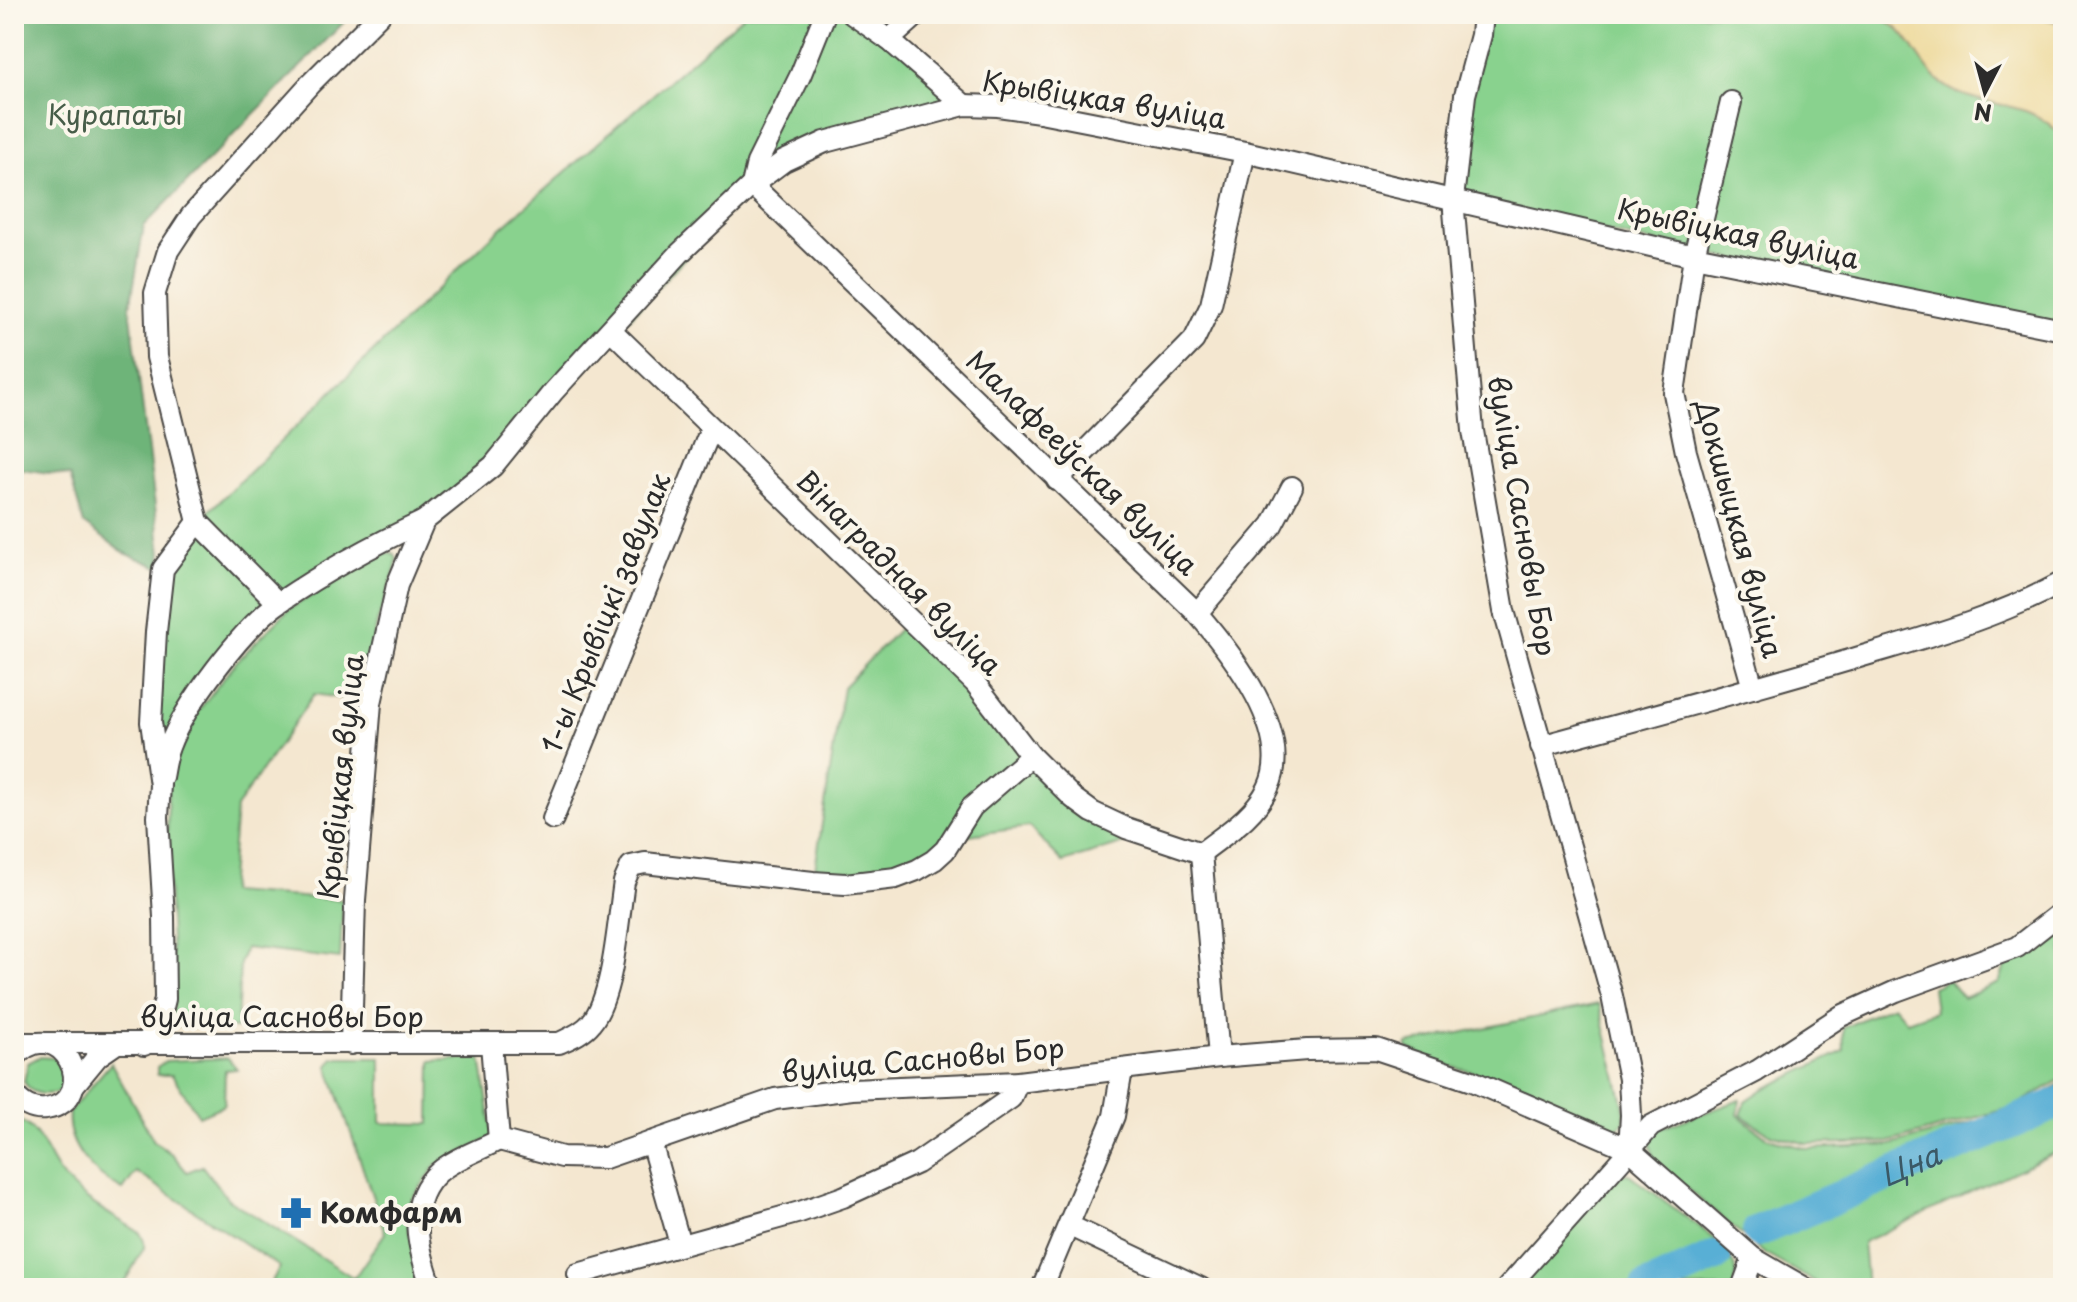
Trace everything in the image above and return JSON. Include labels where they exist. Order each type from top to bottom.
[{"type":"street","points":[[278,603],[198,522],[157,357],[154,310],[160,271],[177,235],[191,216],[310,84],[380,14]]},
{"type":"street","points":[[752,185],[757,163],[800,76],[825,14]]},
{"type":"street","points":[[852,14],[889,40],[964,105]]},
{"type":"street","points":[[889,40],[918,14]]},
{"type":"street","name":"вуліца Сасновы Бор","points":[[1483,14],[1481,35],[1465,95],[1453,199],[1473,431],[1504,611],[1612,996],[1629,1079],[1629,1149]]},
{"type":"street","name":"Докшыцкая вуліца","points":[[1731,102],[1694,256],[1674,393],[1686,452],[1753,688]]},
{"type":"street","name":"Крывіцкая вуліца","points":[[351,1044],[355,900],[371,703],[397,585],[424,521],[493,466],[553,392],[680,253],[752,185],[784,161],[825,142],[964,105],[1040,112],[1245,152],[1694,256],[2063,330]]},
{"type":"street","points":[[1057,480],[1194,340],[1211,305],[1245,152]]},
{"type":"street","name":"Малафееўская вуліца","points":[[752,185],[1197,613],[1228,651],[1261,709],[1275,744],[1276,757],[1267,789],[1240,823],[1201,853]]},
{"type":"street","name":"Вінаградная вуліца","points":[[611,330],[975,683],[1031,756],[1073,798],[1092,812],[1126,828],[1201,853]]},
{"type":"street","name":"1-ы Крывіцкі завулак","points":[[553,819],[711,429]]},
{"type":"street","points":[[1197,613],[1272,525],[1292,487]]},
{"type":"street","points":[[144,1045],[158,1027],[165,999],[158,817],[160,785],[169,747],[204,688],[235,646],[278,603],[424,521]]},
{"type":"street","points":[[160,785],[151,722],[163,569],[198,522]]},
{"type":"street","points":[[1541,746],[1939,633],[2041,594],[2063,582]]},
{"type":"street","name":"вуліца Сасновы Бор","points":[[14,1043],[559,1043],[591,1024],[604,1001],[624,882],[631,866],[645,863],[830,883],[896,878],[934,860],[945,850],[972,807],[1031,756]]},
{"type":"street","points":[[1201,853],[1219,1057]]},
{"type":"street","points":[[1507,1288],[1629,1149],[1658,1121],[1688,1109],[1757,1071],[1841,1016],[1896,991],[2017,947],[2063,911]]},
{"type":"street","points":[[14,1058],[31,1045],[42,1043],[61,1049],[68,1056],[75,1075],[74,1085]]},
{"type":"street","points":[[432,1288],[419,1253],[420,1198],[439,1172],[499,1140],[491,1044]]},
{"type":"street","points":[[18,1102],[37,1109],[59,1105],[92,1062],[114,1045]]},
{"type":"street","name":"вуліца Сасновы Бор","points":[[499,1140],[562,1157],[605,1158],[775,1099],[852,1089],[1018,1082],[1219,1057],[1307,1050],[1376,1049],[1472,1081],[1629,1149],[1753,1258],[1805,1288]]},
{"type":"street","points":[[1042,1288],[1114,1116],[1122,1070]]},
{"type":"street","points":[[578,1274],[800,1212],[843,1197],[917,1163],[1011,1098],[1018,1082]]},
{"type":"street","points":[[651,1142],[680,1244]]},
{"type":"street","points":[[1070,1226],[1201,1288]]},
{"type":"street","points":[[1742,1288],[1753,1258]]},
{"type":"green space","name":"Курапаты","points":[[14,14],[352,14],[144,226],[130,307],[163,569],[125,553],[84,524],[70,476],[14,468]]},
{"type":"green space","points":[[745,14],[918,14],[890,39],[964,105],[825,142],[752,185],[493,466],[278,603],[180,725],[153,743],[163,569],[198,522],[490,238]]},
{"type":"green space","points":[[1483,14],[1876,14],[1901,32],[1932,73],[1947,87],[1971,98],[2038,116],[2063,137],[2063,330],[1453,199]]},
{"type":"green space","points":[[386,553],[393,553],[397,558],[396,567],[377,623],[360,701],[314,694],[236,808],[229,892],[343,900],[340,959],[245,948],[240,963],[237,1028],[171,1026],[174,998],[167,863],[168,786],[185,728],[236,662],[289,609]]},
{"type":"green space","points":[[909,619],[1073,798],[1151,835],[1063,862],[1029,827],[953,837],[917,870],[813,882],[843,687]]},
{"type":"green space","points":[[2063,927],[2063,1078],[2013,1107],[1889,1142],[1807,1144],[1770,1134],[1741,1115],[1746,1101],[1762,1090],[1844,1051],[1843,1028],[1893,1005],[1907,1021],[1935,1011],[1932,987],[1948,980],[1963,998],[1999,983],[2008,958]]},
{"type":"green space","points":[[1599,1004],[1625,1112],[1624,1122],[1617,1129],[1596,1127],[1559,1105],[1497,1078],[1441,1064],[1407,1048],[1407,1044]]},
{"type":"green space","points":[[39,1057],[53,1058],[64,1068],[65,1084],[56,1093],[37,1093],[24,1081],[28,1063]]},
{"type":"green space","points":[[228,1058],[237,1069],[225,1070],[224,1105],[199,1116],[172,1075],[157,1075],[157,1067],[166,1061]]},
{"type":"green space","points":[[334,1058],[381,1058],[381,1123],[430,1124],[431,1061],[481,1058],[493,1137],[436,1166],[411,1200],[409,1232],[426,1288],[279,1288],[271,1283],[280,1267],[136,1172],[123,1190],[112,1184],[92,1168],[72,1137],[69,1112],[111,1063],[154,1141],[173,1155],[187,1172],[202,1166],[228,1199],[354,1278],[385,1233],[328,1066]]},
{"type":"green space","points":[[2063,1082],[2063,1149],[1863,1242],[1867,1288],[1826,1288],[1765,1254],[1666,1171],[1654,1158],[1650,1144],[1656,1130],[1740,1100],[1738,1115],[1768,1138],[1808,1149],[1891,1145],[2014,1111]]},
{"type":"green space","points":[[14,1119],[23,1122],[36,1134],[68,1183],[98,1207],[140,1233],[144,1248],[121,1288],[14,1288]]},
{"type":"green space","points":[[1616,1174],[1629,1174],[1715,1239],[1720,1248],[1629,1288],[1517,1288]]},
{"type":"green space","points":[[1729,1254],[1737,1273],[1733,1288],[1658,1288]]},
{"type":"sand","points":[[1876,14],[2030,14],[2063,24],[2063,137],[2038,116],[1971,98],[1947,87],[1932,73],[1901,32]]},
{"type":"waterway","name":"Цна","points":[[1758,1231],[2063,1101]]},
{"type":"waterway","name":"Цна","points":[[1646,1288],[1716,1256]]},
{"type":"place","name":"Комфарм","points":[[296,1213]]}]
